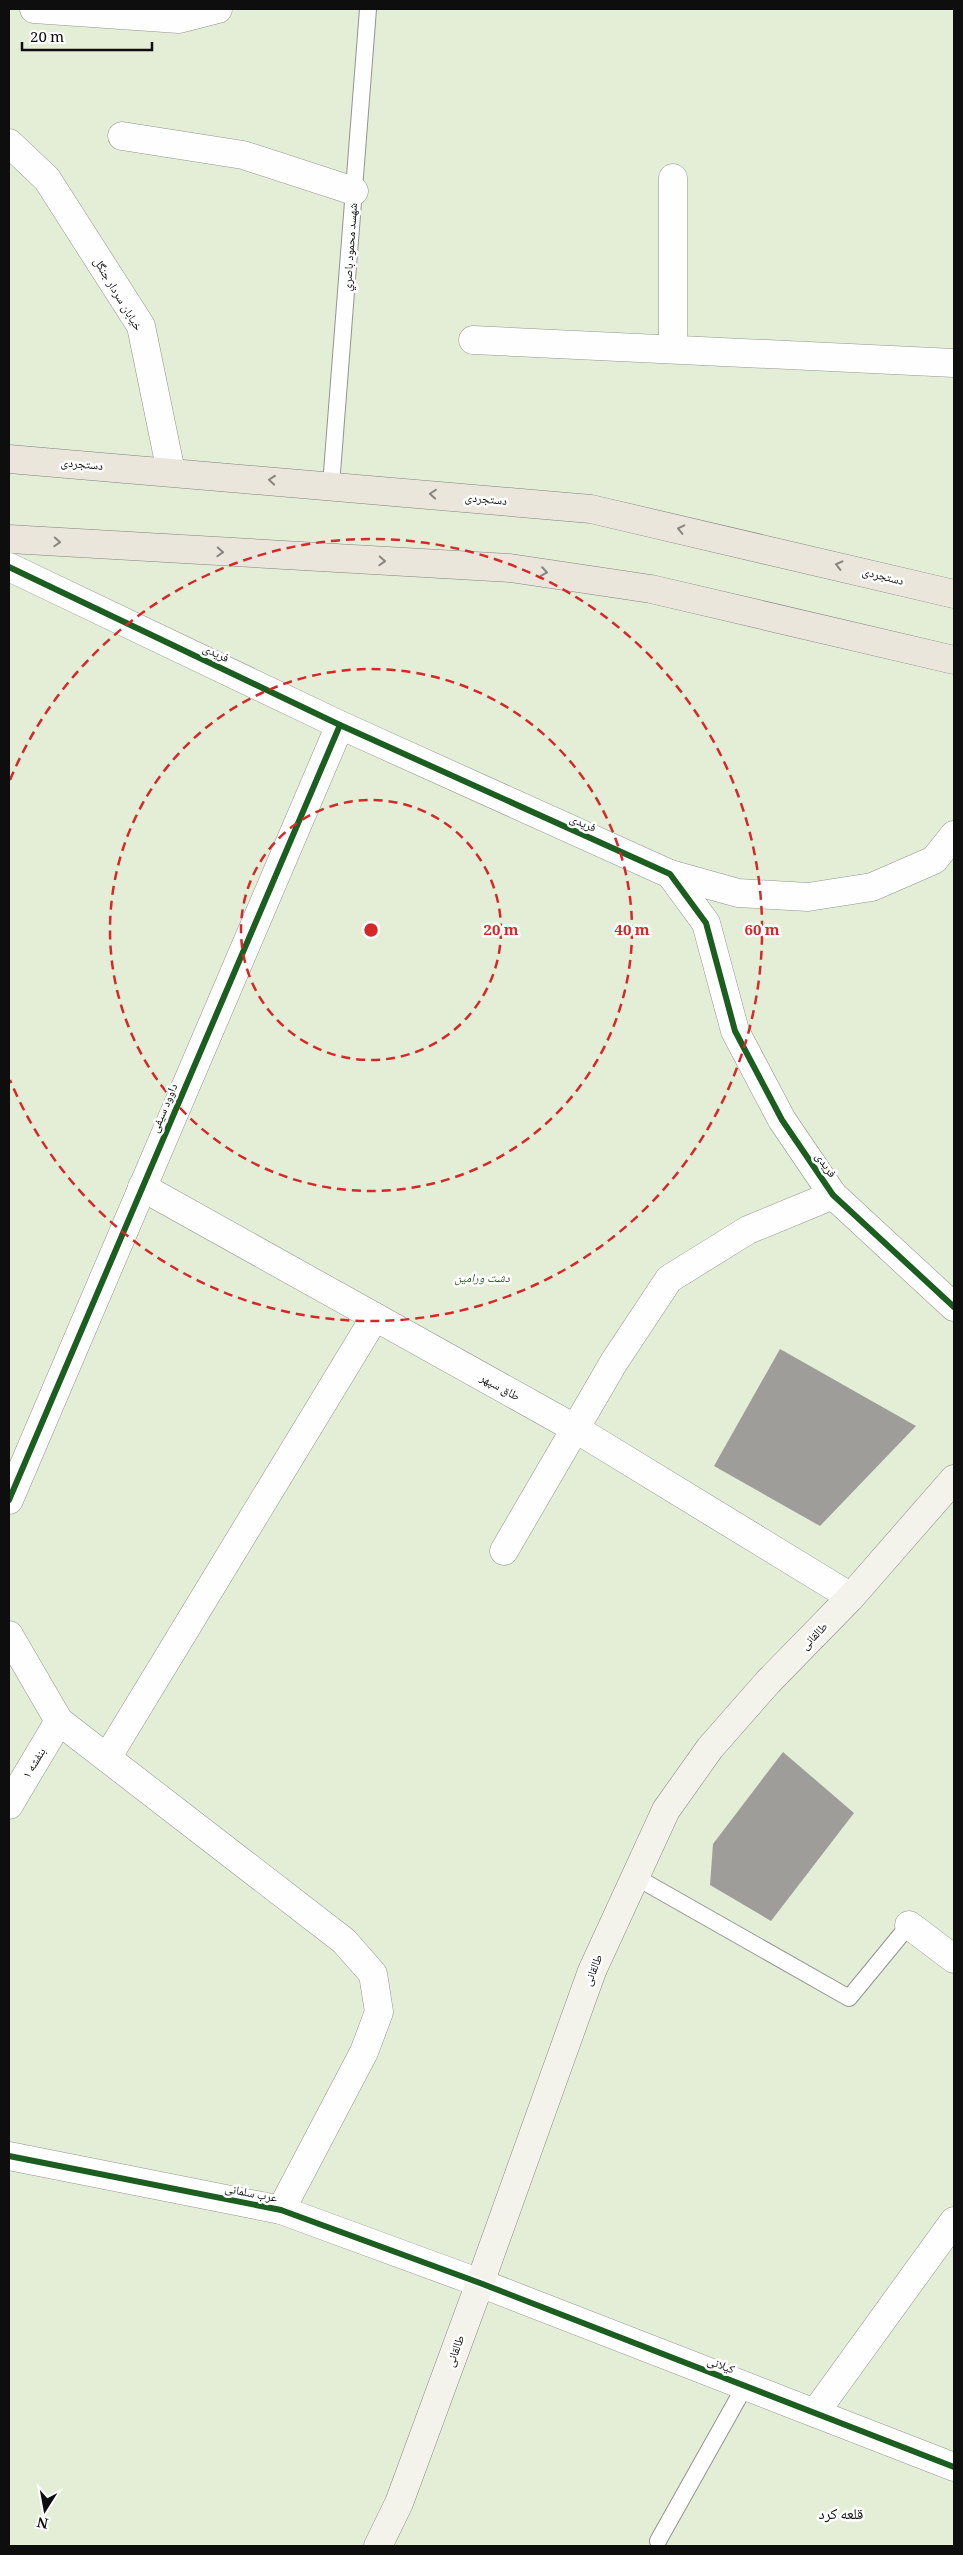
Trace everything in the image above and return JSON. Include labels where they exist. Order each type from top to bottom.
[{"type":"main road","name":"دستجردی","points":[[9,459],[331,485],[590,509],[954,594]]},
{"type":"main road","points":[[9,539],[519,569],[651,589],[954,660]]},
{"type":"main road","name":"طالقانی","points":[[378,2546],[398,2503],[480,2284],[592,1972],[634,1876],[666,1810],[710,1748],[768,1682],[851,1597],[954,1480]]},
{"type":"street","points":[[34,9],[178,14],[218,9]]},
{"type":"street","points":[[122,136],[243,155],[354,191]]},
{"type":"street","name":"خیابان سردار جنگل","points":[[9,143],[47,178],[140,326],[171,472]]},
{"type":"street","points":[[673,178],[673,349]]},
{"type":"street","points":[[473,340],[954,363]]},
{"type":"street","name":"فریدی","points":[[9,567],[340,725],[670,874],[706,923],[736,1031],[782,1120],[833,1195],[954,1307]]},
{"type":"street","name":"داوود سیفی","points":[[9,1500],[340,725]]},
{"type":"street","points":[[670,874],[738,893],[808,897],[872,887],[934,860],[954,835]]},
{"type":"street","name":"طاق سپهر","points":[[142,1187],[576,1429],[851,1597]]},
{"type":"street","points":[[504,1551],[614,1362],[669,1279],[748,1230],[833,1195]]},
{"type":"street","points":[[107,1758],[376,1317]]},
{"type":"street","points":[[9,1635],[59,1721],[344,1941],[373,1974],[379,2012],[364,2052],[281,2210]]},
{"type":"street","name":"بنفشه ۱","points":[[9,1805],[59,1721]]},
{"type":"street","points":[[909,1926],[954,1959]]},
{"type":"street","name":"عرب سلمانی","points":[[9,2156],[281,2210],[480,2284]]},
{"type":"street","points":[[815,2412],[954,2221]]},
{"type":"street","name":"کیلانی","points":[[480,2284],[954,2467]]},
{"type":"lane","name":"شهسد محمود باصري","points":[[331,485],[368,9]]},
{"type":"lane","points":[[634,1876],[849,1998],[909,1926]]},
{"type":"lane","points":[[658,2540],[745,2386]]},
{"type":"green space","name":"دشت ورامین","points":[[9,9],[954,9],[954,2546],[9,2546]]},
{"type":"building","points":[[780,1349],[916,1426],[820,1526],[714,1466]]},
{"type":"building","points":[[783,1752],[854,1813],[771,1921],[710,1885],[713,1844]]},
{"type":"cycle path","points":[[9,567],[340,725],[670,874],[706,923],[735,1031],[782,1120],[833,1195],[954,1307]]},
{"type":"cycle path","points":[[9,1500],[340,725]]},
{"type":"cycle path","points":[[9,2156],[281,2210],[480,2283],[954,2467]]},
{"type":"district","name":"قلعه کرد","points":[[841,2514]]}]
